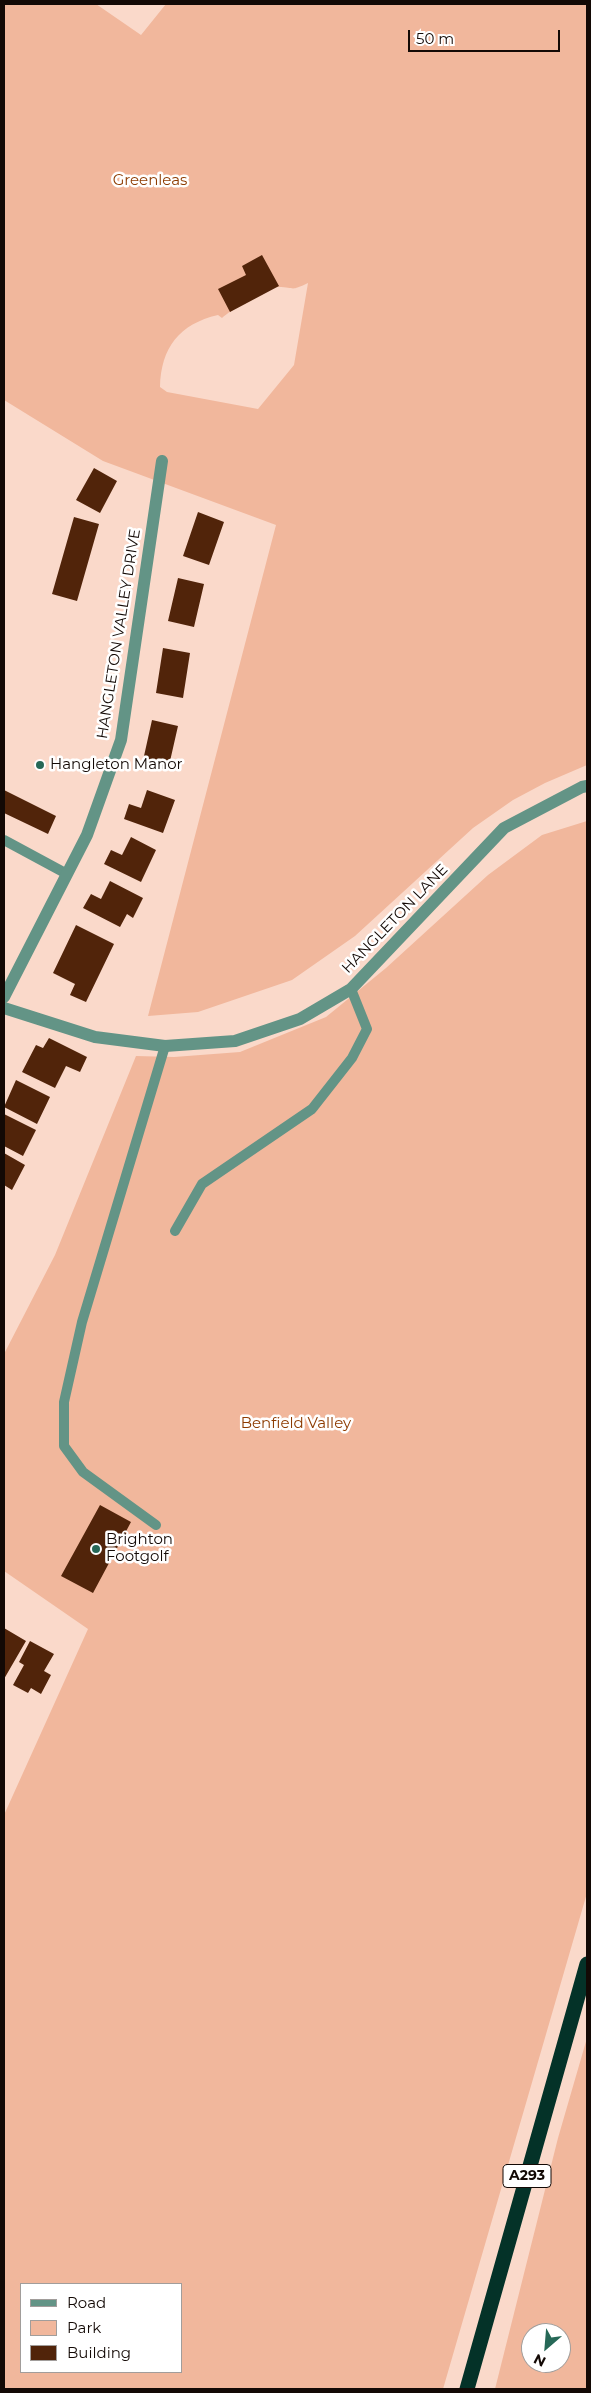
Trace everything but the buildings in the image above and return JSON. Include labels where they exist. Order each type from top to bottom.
[{"type":"highway","name":"A293","points":[[467,2389],[587,1964]]},
{"type":"street","name":"HANGLETON VALLEY DRIVE","points":[[4,997],[87,835],[121,740],[162,461]]},
{"type":"street","name":"HANGLETON LANE","points":[[4,1008],[95,1037],[165,1046],[235,1041],[300,1019],[351,989],[504,828],[582,786],[587,786]]},
{"type":"lane","points":[[4,840],[67,874]]},
{"type":"lane","points":[[175,1231],[202,1184],[312,1109],[352,1058],[367,1029],[351,989]]},
{"type":"lane","points":[[156,1525],[83,1472],[64,1446],[64,1402],[82,1322],[165,1046]]},
{"type":"green space","name":"Greenleas","points":[[4,4],[96,4],[141,35],[166,4],[587,4],[587,765],[545,783],[513,800],[473,828],[355,936],[292,980],[198,1012],[148,1016],[276,525],[103,461],[4,400]],"holes":[[[308,283],[294,365],[258,409],[167,392],[160,387],[164,361],[169,349],[183,331],[204,319],[218,315],[222,318],[232,310],[273,288],[295,288]]]},
{"type":"green space","name":"Benfield Valley","points":[[587,821],[587,1893],[443,2389],[4,2389],[4,1815],[88,1629],[4,1571],[4,1354],[55,1255],[136,1056],[174,1057],[240,1052],[326,1017],[386,968],[488,875],[542,835]]},
{"type":"green space","points":[[587,2038],[587,2389],[495,2389],[558,2138]]},
{"type":"place","name":"Hangleton Manor","points":[[40,765]]},
{"type":"place","name":"Brighton Footgolf","points":[[96,1549]]}]
